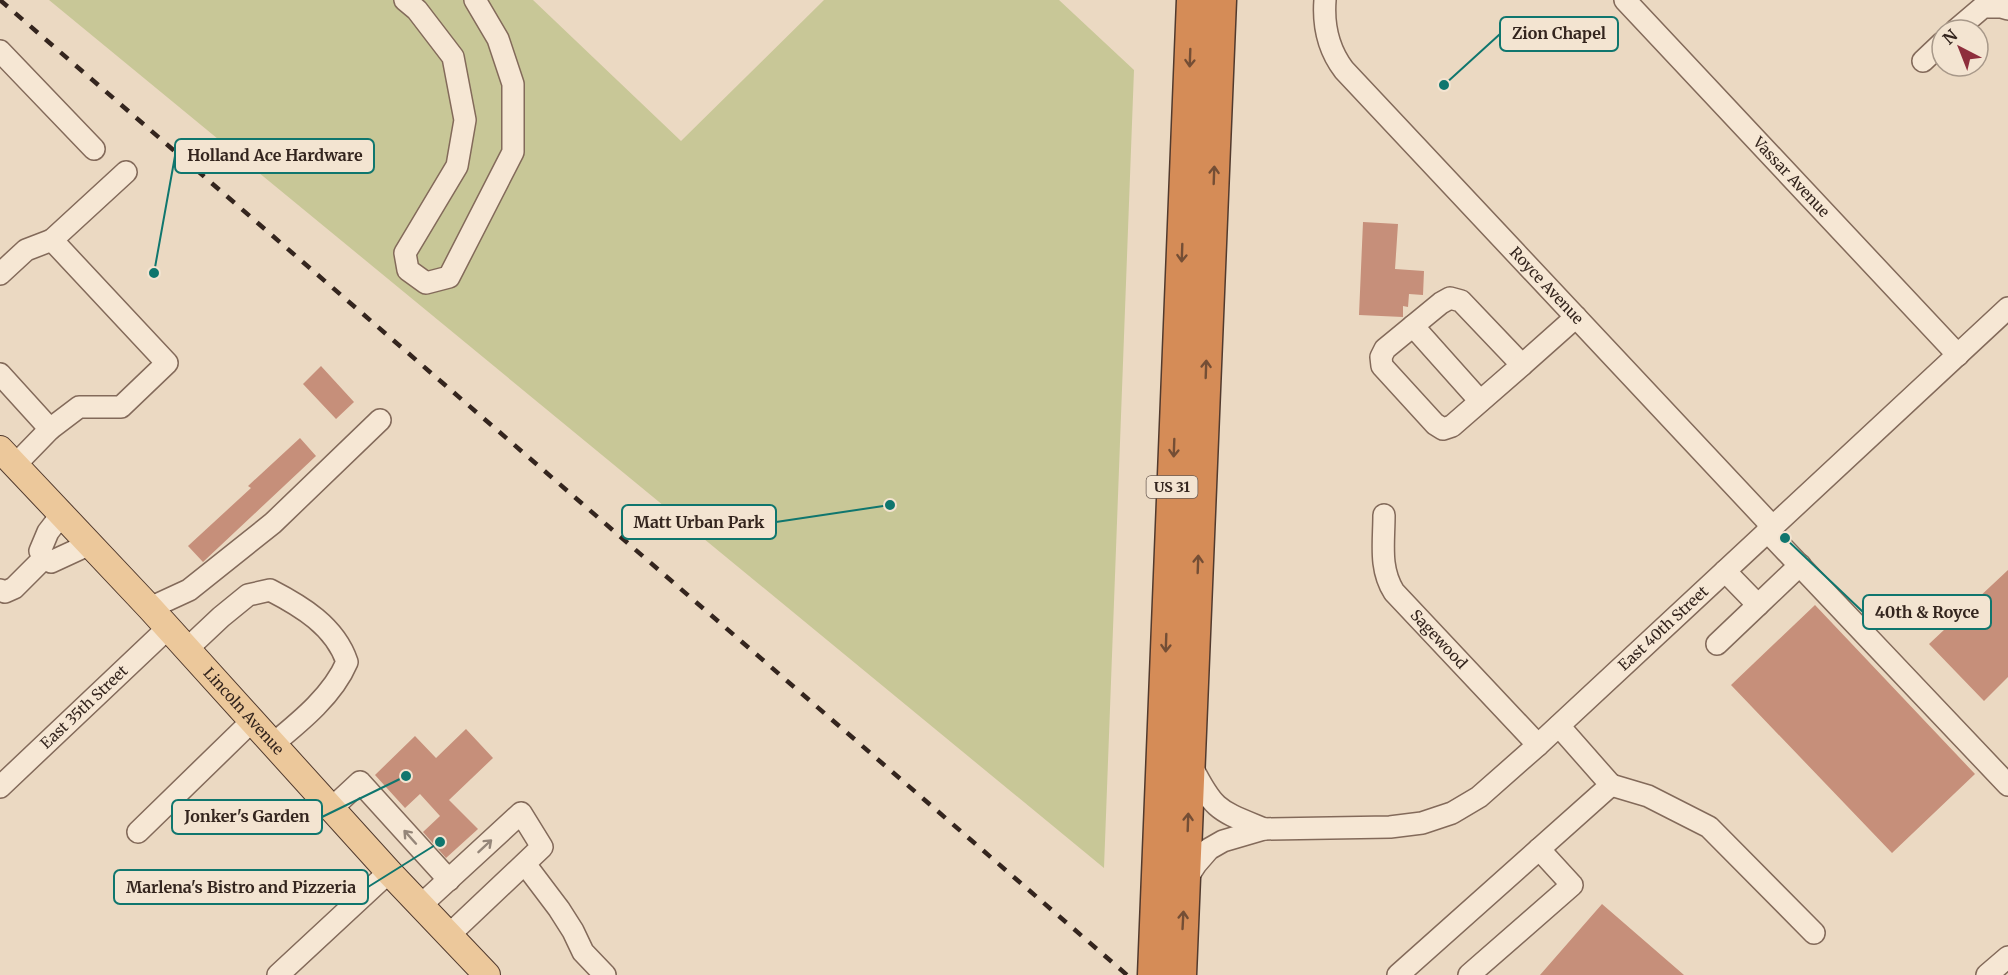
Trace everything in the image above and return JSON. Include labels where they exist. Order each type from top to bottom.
[{"type":"highway","name":"US 31","points":[[1153,975],[1192,0]]},
{"type":"highway","name":"US 31","points":[[1181,975],[1221,0]]},
{"type":"main road","name":"Lincoln Avenue","points":[[8,457],[150,608],[389,872],[487,975]]},
{"type":"street","points":[[405,0],[417,10],[453,57],[465,120],[458,166],[405,253],[408,270],[426,283],[449,277],[513,152],[513,84],[498,39],[474,0]]},
{"type":"street","name":"Royce Avenue","points":[[1324,0],[1324,21],[1328,41],[1338,62],[1349,76],[1576,317],[1770,529],[1800,565],[2008,785]]},
{"type":"street","name":"Vassar Avenue","points":[[1625,0],[1958,355]]},
{"type":"street","points":[[1970,18],[1983,7],[2008,9]]},
{"type":"street","points":[[0,51],[94,149]]},
{"type":"street","points":[[1923,61],[1930,54]]},
{"type":"street","points":[[0,274],[26,250],[52,240],[126,172]]},
{"type":"street","points":[[8,457],[79,407],[121,407],[167,363],[52,240]]},
{"type":"street","points":[[1522,365],[1461,301],[1450,298],[1385,349],[1381,357],[1382,366],[1435,424],[1443,429],[1452,426],[1522,365],[1576,317]]},
{"type":"street","name":"East 40th Street","points":[[1264,829],[1390,827],[1422,823],[1459,810],[1479,797],[1559,726],[2008,308]]},
{"type":"street","points":[[1413,326],[1480,401]]},
{"type":"street","points":[[0,374],[50,429]]},
{"type":"street","points":[[150,608],[189,590],[273,523],[380,420]]},
{"type":"street","points":[[62,514],[48,532],[40,551],[44,558],[51,562],[90,544]]},
{"type":"street","name":"Sagewood","points":[[1384,515],[1384,570],[1394,592],[1538,745]]},
{"type":"street","points":[[0,590],[5,592],[14,588],[44,558]]},
{"type":"street","points":[[1717,644],[1800,565]]},
{"type":"street","points":[[1725,571],[1758,605]]},
{"type":"street","points":[[187,649],[248,595],[270,590],[318,619],[343,650],[347,662],[343,672],[330,689],[300,722],[273,744]]},
{"type":"street","name":"East 35th Street","points":[[0,787],[168,628]]},
{"type":"street","points":[[138,832],[252,721]]},
{"type":"street","points":[[1559,726],[1611,785],[1648,795],[1709,827],[1814,933]]},
{"type":"street","points":[[1190,762],[1204,792],[1215,806],[1222,812],[1264,829]]},
{"type":"street","points":[[332,808],[360,782],[449,880]]},
{"type":"street","points":[[1398,975],[1611,785]]},
{"type":"street","points":[[421,905],[521,813],[542,847],[449,935]]},
{"type":"street","points":[[1185,880],[1209,849],[1223,841],[1264,829]]},
{"type":"street","points":[[1469,975],[1572,885],[1539,849]]},
{"type":"street","points":[[525,864],[559,909],[583,952],[605,975]]},
{"type":"street","points":[[278,975],[389,872]]},
{"type":"street","points":[[1987,975],[2008,957]]},
{"type":"shaded area","points":[[49,0],[533,0],[681,141],[824,0],[1059,0],[1134,70],[1104,868]]},
{"type":"building","points":[[1363,222],[1398,224],[1395,269],[1424,271],[1423,295],[1409,294],[1408,307],[1403,306],[1403,317],[1359,315]]},
{"type":"building","points":[[321,366],[354,402],[336,419],[303,384]]},
{"type":"building","points":[[300,438],[316,456],[203,562],[188,546],[251,488],[248,486]]},
{"type":"building","points":[[2008,570],[2008,677],[1984,701],[1929,644]]},
{"type":"building","points":[[1815,605],[1975,774],[1892,853],[1731,685]]},
{"type":"building","points":[[466,729],[493,758],[449,800],[478,829],[446,858],[423,832],[440,816],[420,794],[405,808],[375,775],[415,736],[436,758]]},
{"type":"building","points":[[1602,904],[1684,975],[1540,975]]},
{"type":"railway","points":[[0,0],[1127,975]]},
{"type":"place","name":"Zion Chapel","points":[[1444,85]]},
{"type":"place","name":"Holland Ace Hardware","points":[[154,273]]},
{"type":"place","name":"Matt Urban Park","points":[[890,505]]},
{"type":"place","name":"40th & Royce","points":[[1785,538]]},
{"type":"place","name":"Jonker's Garden","points":[[406,776]]},
{"type":"place","name":"Marlena's Bistro and Pizzeria","points":[[440,842]]}]
